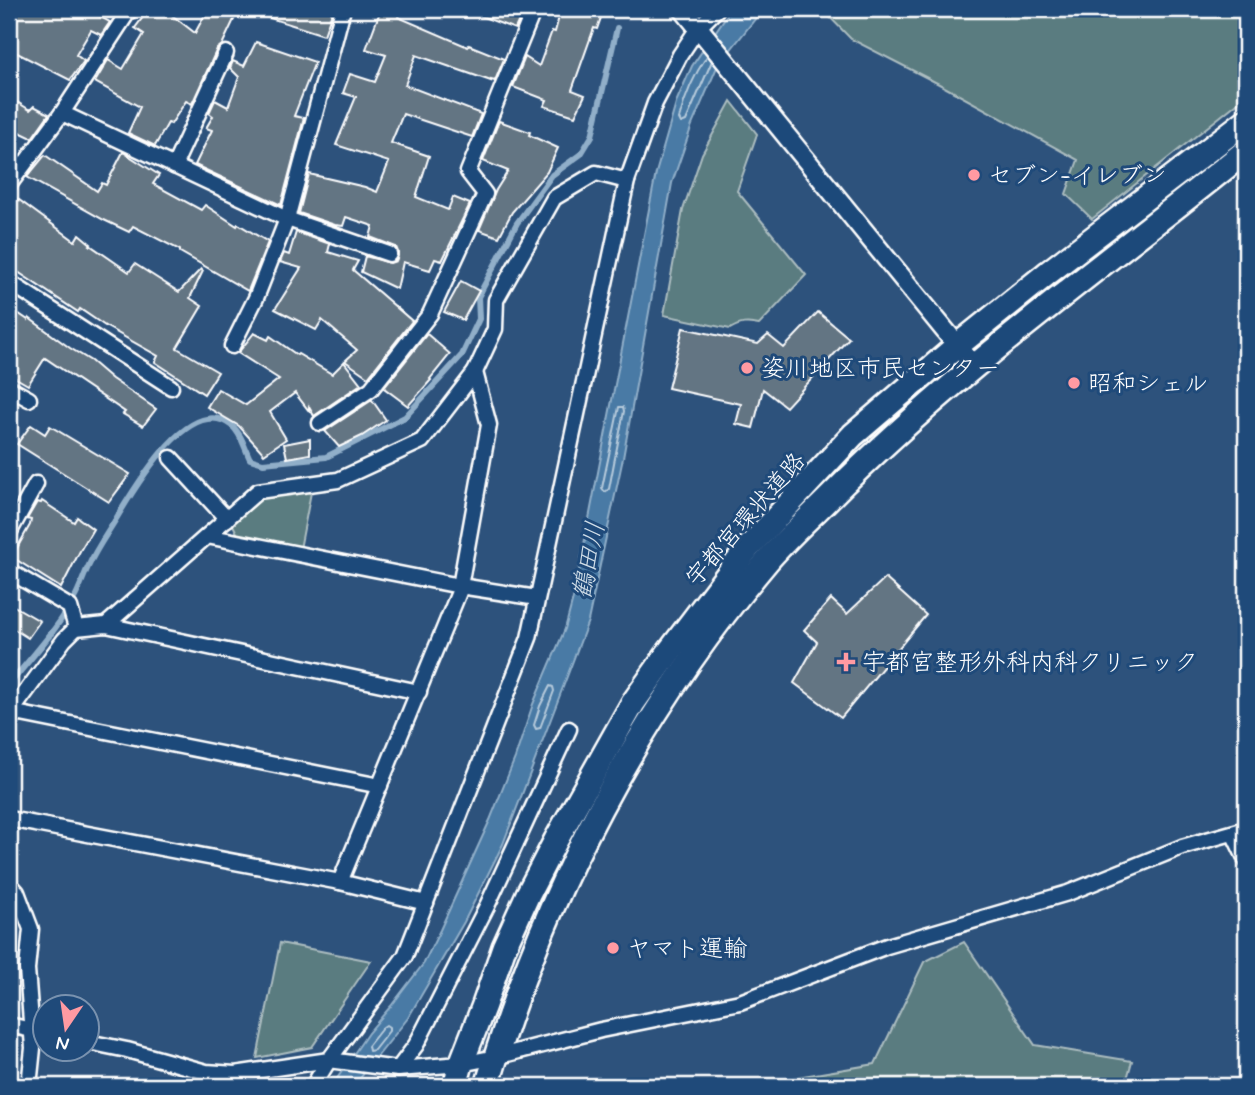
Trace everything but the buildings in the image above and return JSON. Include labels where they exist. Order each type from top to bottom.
[{"type":"main road","name":"宇都宮環状道路","points":[[455,1086],[504,947],[556,840],[633,703],[748,548],[853,435],[1049,272],[1246,121]]},
{"type":"main road","name":"宇都宮環状道路","points":[[487,1086],[526,972],[580,846],[632,751],[689,661],[769,559],[874,453],[974,366],[1246,151]]},
{"type":"street","points":[[9,185],[62,113],[130,9]]},
{"type":"street","points":[[232,346],[256,298],[287,219],[343,9]]},
{"type":"street","points":[[320,423],[371,389],[430,314],[485,194],[468,172],[534,9]]},
{"type":"street","points":[[683,9],[974,366]]},
{"type":"street","points":[[313,1086],[405,956],[529,638],[627,181],[655,103],[680,55],[698,28],[717,9]]},
{"type":"street","points":[[174,166],[226,52]]},
{"type":"street","points":[[62,113],[287,219],[389,254]]},
{"type":"street","points":[[106,625],[258,491],[338,480],[422,441],[475,372],[495,329],[496,300],[554,198],[596,173],[627,181]]},
{"type":"street","points":[[9,282],[171,387]]},
{"type":"street","points":[[340,882],[459,592],[489,425],[475,372]]},
{"type":"street","points":[[9,388],[29,399]]},
{"type":"street","points":[[171,458],[227,519]]},
{"type":"street","points":[[9,533],[36,484]]},
{"type":"street","points":[[207,536],[460,586],[537,598]]},
{"type":"street","points":[[9,570],[70,607],[76,628]]},
{"type":"street","points":[[380,786],[10,713],[64,640],[76,628],[106,625],[419,692]]},
{"type":"street","points":[[398,1069],[416,1045],[481,917],[569,729]]},
{"type":"street","points":[[9,819],[340,882],[426,902]]},
{"type":"street","points":[[102,1045],[206,1072],[235,1074],[329,1060],[398,1069],[461,1064],[601,1030],[740,1002],[887,946],[1068,893],[1182,847],[1240,831],[1246,860]]},
{"type":"street","points":[[9,884],[18,892],[31,929],[27,969],[32,995]]},
{"type":"street","points":[[9,1025],[32,1030]]},
{"type":"street","points":[[29,1086],[32,1058]]},
{"type":"green space","points":[[822,9],[1246,9],[1246,96],[1092,219],[1066,194],[1078,160],[851,39]]},
{"type":"green space","points":[[731,101],[757,134],[737,191],[806,275],[759,325],[744,324],[730,329],[664,315],[683,210],[702,154]]},
{"type":"green space","points":[[312,487],[300,549],[239,537],[232,523],[262,494]]},
{"type":"green space","points":[[964,942],[1035,1045],[1132,1061],[1125,1086],[761,1086],[762,1083],[875,1064],[924,962]]},
{"type":"green space","points":[[280,943],[371,961],[312,1047],[257,1058]]},
{"type":"water","name":"鶴田川","points":[[731,9],[763,9],[717,67],[692,125],[672,183],[623,458],[588,621],[503,844],[464,922],[408,1018],[356,1086],[332,1086],[368,1033],[424,963],[490,820],[533,704],[565,629],[575,591],[656,173],[677,100],[692,66]]},
{"type":"waterway","points":[[9,685],[69,607],[95,553],[135,488],[165,448],[181,432],[199,421],[216,419],[235,429],[250,459],[263,463],[326,457],[405,417],[462,355],[479,319],[478,297],[517,223],[552,175],[581,154],[592,136],[617,28]]},
{"type":"waterway","points":[[9,921],[9,945]]},
{"type":"waterway","points":[[9,1056],[12,1068],[10,1086]]},
{"type":"place","name":"セブン-イレブン","points":[[974,175]]},
{"type":"place","name":"姿川地区市民センター","points":[[747,368]]},
{"type":"place","name":"昭和シェル","points":[[1074,383]]},
{"type":"place","name":"宇都宮整形外科内科クリニック","points":[[846,662]]},
{"type":"place","name":"ヤマト運輸","points":[[613,948]]}]
